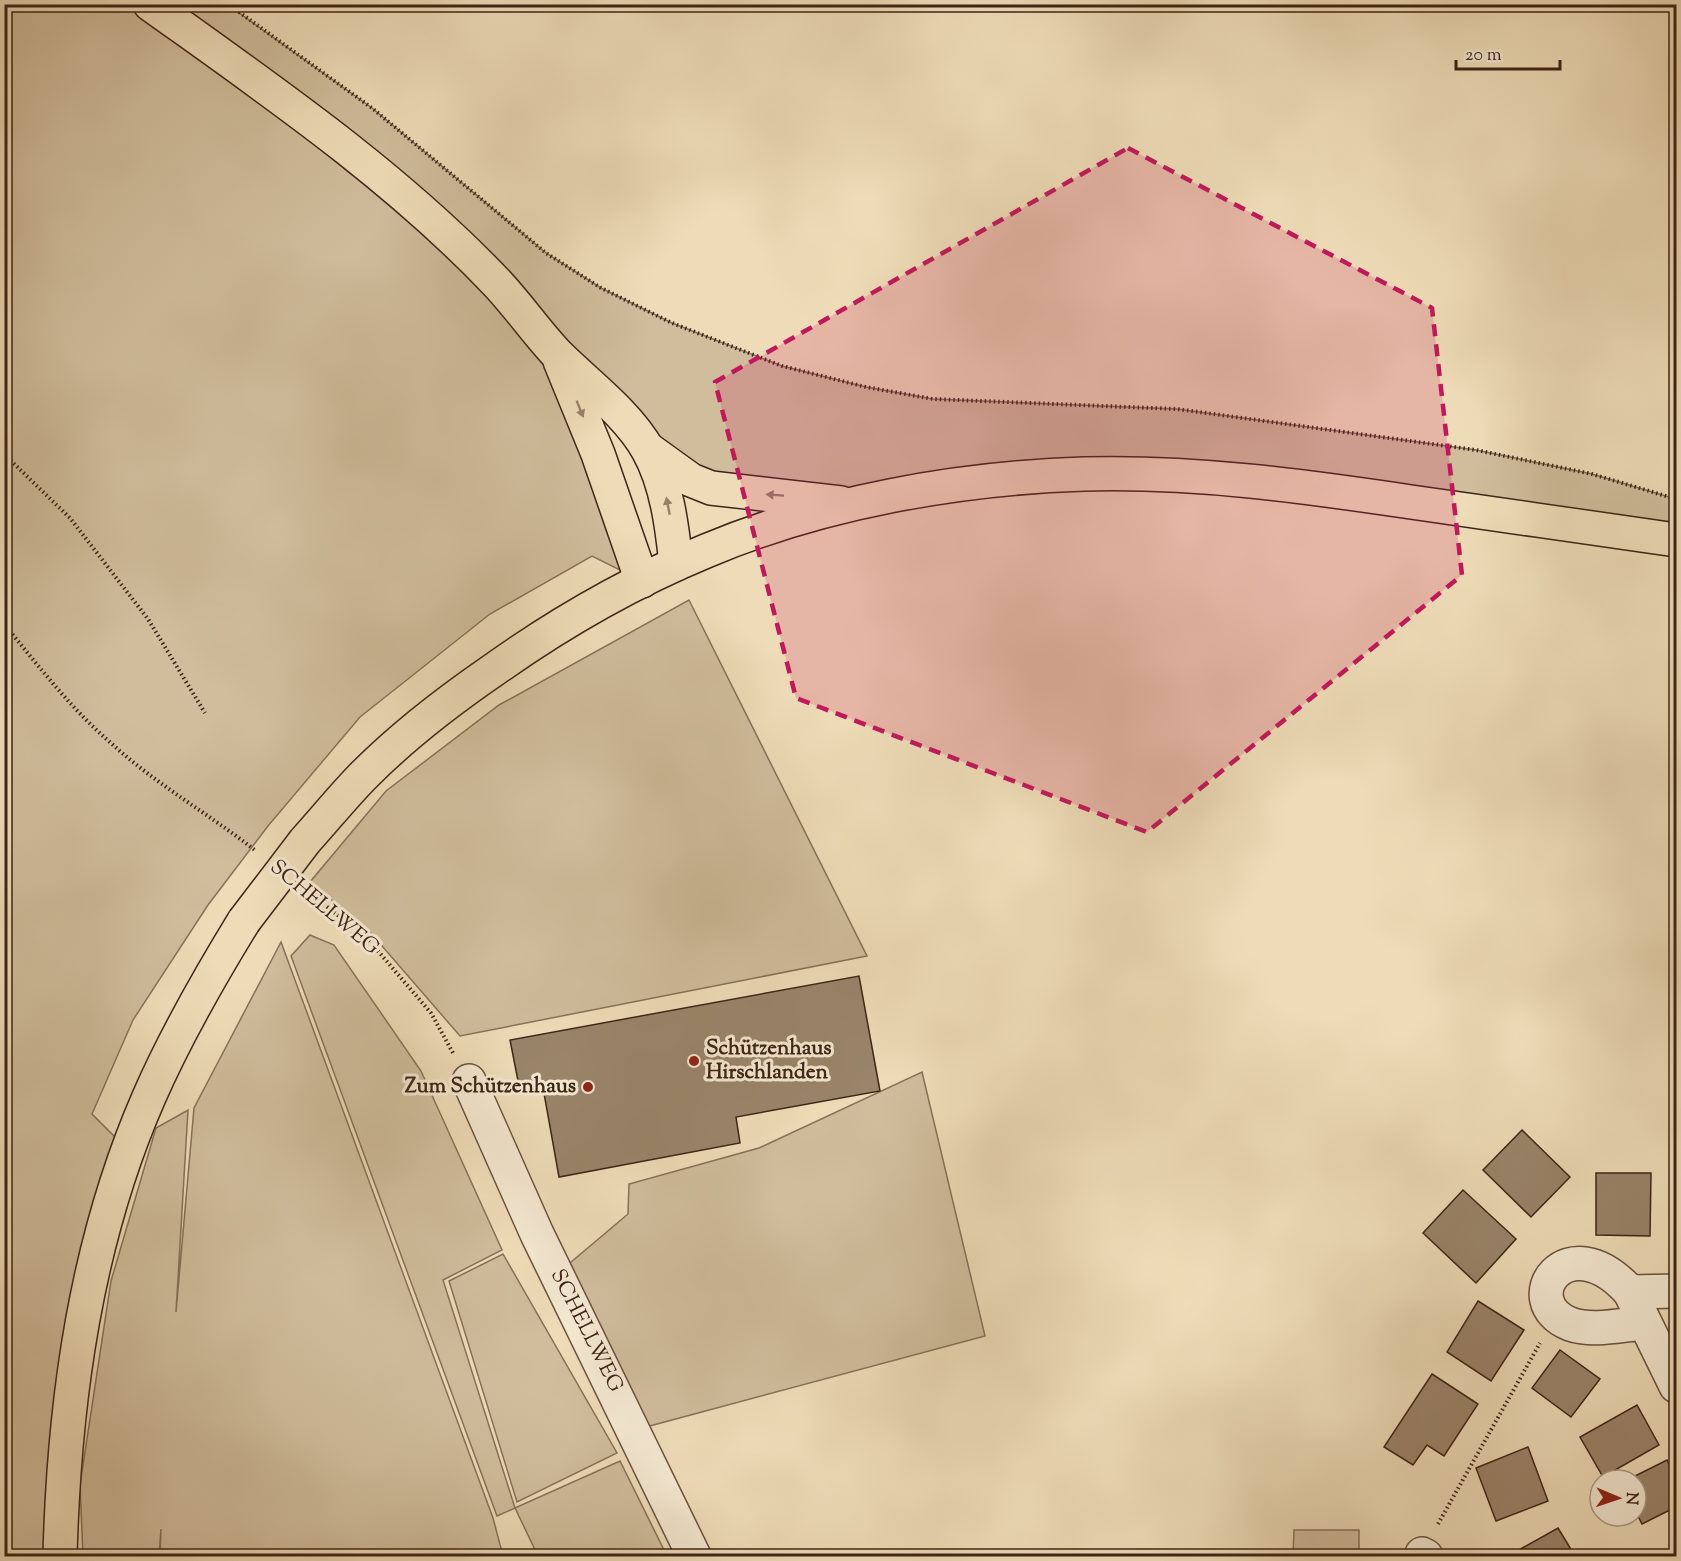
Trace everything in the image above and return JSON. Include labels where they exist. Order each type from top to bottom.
[{"type":"main road","points":[[150,4],[295,108],[421,212],[496,282],[558,355],[601,393],[648,449],[692,480],[711,488],[854,505]]},
{"type":"main road","points":[[558,355],[598,454],[642,581]]},
{"type":"main road","points":[[648,449],[665,493],[676,564]]},
{"type":"main road","points":[[60,1557],[62,1488],[77,1353],[92,1273],[132,1139],[172,1046],[198,997],[244,921],[305,841],[364,774],[458,694],[526,646],[642,581],[676,564],[731,542],[854,505],[949,487],[1028,477],[1087,474],[1222,478],[1302,486],[1677,540]]},
{"type":"street","name":"SCHELLWEG","points":[[469,1081],[537,1234],[619,1398],[694,1557]]},
{"type":"street","points":[[1644,1323],[1596,1327],[1572,1325],[1555,1316],[1546,1298],[1547,1285],[1557,1269],[1571,1263],[1585,1262],[1603,1268],[1630,1292],[1677,1386]]},
{"type":"street","points":[[1630,1292],[1677,1292]]},
{"type":"path","points":[[228,4],[372,108],[546,253],[601,288],[672,322],[782,366],[866,387],[933,399],[1177,409],[1476,450],[1592,474],[1677,499]]},
{"type":"path","points":[[4,454],[70,518],[148,619],[205,712]]},
{"type":"path","name":"SCHELLWEG","points":[[4,624],[53,684],[111,744],[179,799],[262,856]]},
{"type":"path","name":"SCHELLWEG","points":[[300,886],[366,937],[431,1013],[469,1081]]},
{"type":"path","points":[[1424,1555],[1555,1316]]},
{"type":"highlighted area","points":[[1128,148],[1432,308],[1462,575],[1147,832],[796,698],[715,382]]},
{"type":"shaded area","points":[[5,5],[228,5],[372,108],[546,253],[601,288],[672,323],[782,366],[866,387],[933,399],[1177,409],[1476,450],[1592,474],[1676,499],[1676,540],[1222,478],[899,495],[711,488],[559,356],[642,581],[592,556],[490,614],[360,717],[268,826],[208,905],[133,1020],[92,1114],[128,1150],[111,1204],[60,1556],[5,1556]]},
{"type":"shaded area","points":[[689,600],[867,956],[460,1036],[370,932],[310,882],[386,791],[499,705]]},
{"type":"shaded area","points":[[310,935],[334,945],[421,1071],[502,1250],[443,1280],[515,1508],[497,1516],[291,956]]},
{"type":"shaded area","points":[[281,942],[493,1518],[503,1556],[160,1556],[161,1529],[159,1556],[83,1556],[80,1485],[111,1281],[156,1128],[188,1110],[176,1312],[194,1108]]},
{"type":"shaded area","points":[[922,1072],[985,1336],[642,1428],[570,1263],[628,1214],[629,1184],[759,1148]]},
{"type":"shaded area","points":[[503,1254],[617,1453],[517,1502],[449,1281]]},
{"type":"shaded area","points":[[620,1461],[667,1556],[538,1556],[515,1508]]},
{"type":"shaded area","points":[[1294,1530],[1359,1530],[1359,1556],[1293,1556]]},
{"type":"building","name":"Schützenhaus Hirschlanden","points":[[859,976],[880,1091],[736,1117],[740,1143],[559,1177],[542,1082],[519,1086],[510,1040]]},
{"type":"building","points":[[1522,1130],[1570,1177],[1531,1217],[1483,1170]]},
{"type":"building","points":[[1596,1173],[1651,1173],[1650,1236],[1596,1235]]},
{"type":"building","points":[[1463,1190],[1516,1239],[1476,1283],[1423,1233]]},
{"type":"building","points":[[1478,1301],[1524,1330],[1491,1381],[1447,1352]]},
{"type":"building","points":[[1560,1350],[1600,1379],[1571,1417],[1532,1388]]},
{"type":"building","points":[[1432,1374],[1478,1404],[1444,1456],[1427,1445],[1413,1465],[1384,1447]]},
{"type":"building","points":[[1637,1405],[1659,1445],[1619,1468],[1598,1468],[1580,1437]]},
{"type":"building","points":[[1528,1447],[1548,1501],[1496,1521],[1476,1468]]},
{"type":"building","points":[[1667,1460],[1676,1479],[1676,1507],[1648,1521],[1648,1470]]},
{"type":"building","points":[[1558,1528],[1575,1556],[1508,1556]]},
{"type":"building","points":[[1676,1549],[1676,1556],[1648,1556]]},
{"type":"place","name":"Schützenhaus Hirschlanden","points":[[694,1061]]},
{"type":"place","name":"Zum Schützenhaus","points":[[588,1087]]}]
